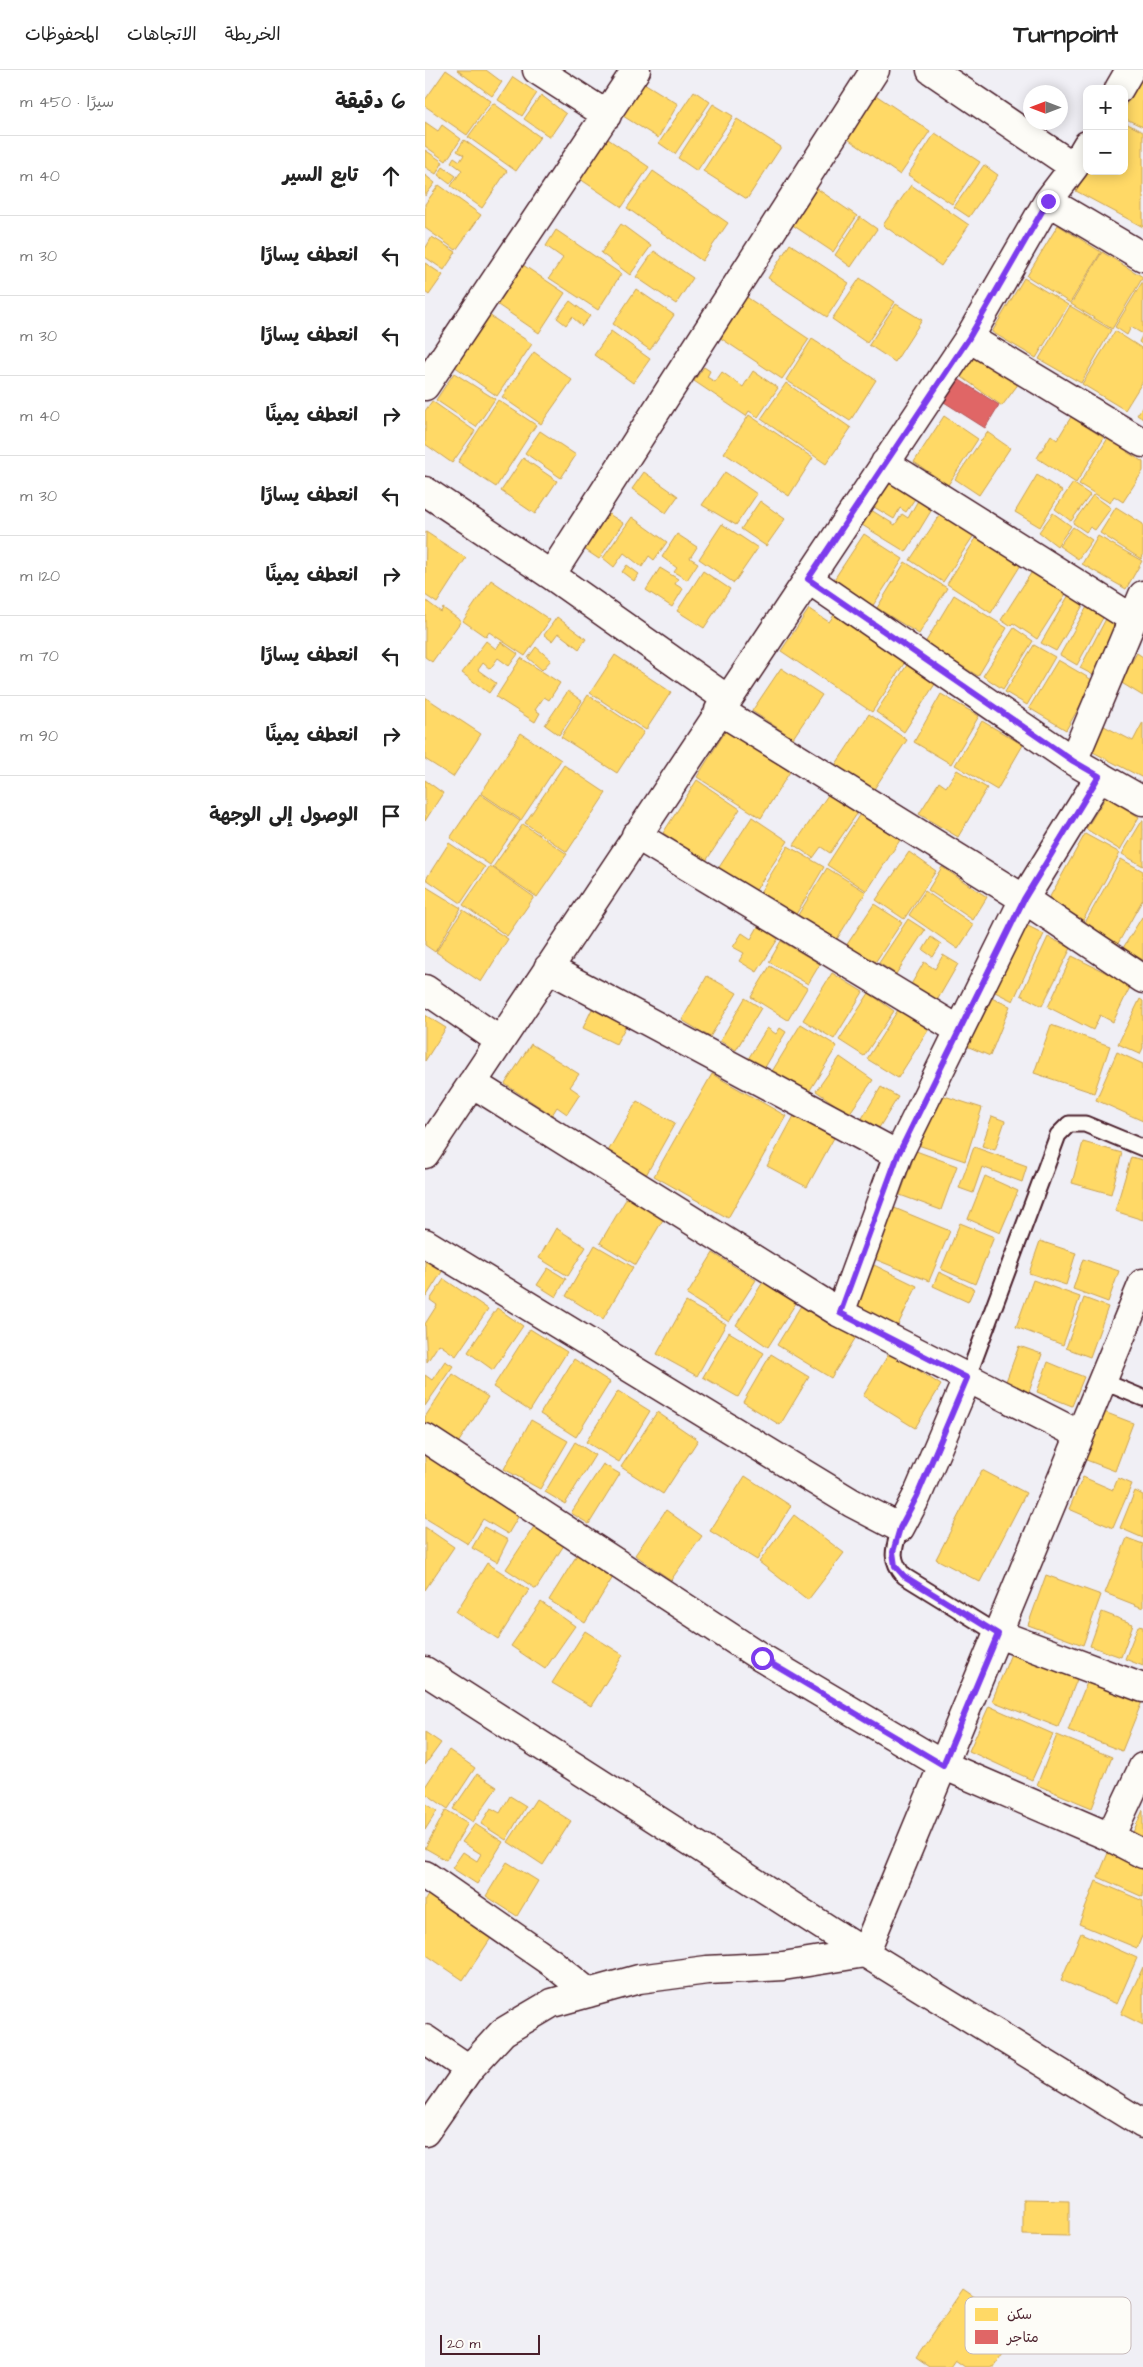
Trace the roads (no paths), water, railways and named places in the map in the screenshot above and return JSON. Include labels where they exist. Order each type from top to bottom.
[{"type":"street","points":[[537,70],[607,115]]},
{"type":"street","points":[[425,386],[636,70]]},
{"type":"street","points":[[551,575],[875,70]]},
{"type":"street","points":[[425,1154],[969,338],[1048,201],[1080,156],[931,70]]},
{"type":"street","points":[[1121,85],[1130,70]]},
{"type":"street","points":[[1048,201],[1143,256]]},
{"type":"street","points":[[969,338],[1143,443]]},
{"type":"street","points":[[885,464],[1138,607],[1073,761]]},
{"type":"street","points":[[425,491],[551,575],[723,705],[1024,899],[1143,979]]},
{"type":"street","points":[[808,579],[1073,761],[1143,801]]},
{"type":"street","points":[[840,1313],[898,1155],[1024,899],[1099,776]]},
{"type":"street","points":[[636,835],[959,1030]]},
{"type":"street","points":[[548,968],[898,1155]]},
{"type":"street","points":[[425,989],[500,1040]]},
{"type":"street","points":[[472,1083],[840,1313],[1079,1435]]},
{"type":"street","points":[[425,1243],[826,1488],[900,1528],[917,1496],[967,1378]]},
{"type":"street","points":[[865,1953],[1143,1283]]},
{"type":"street","points":[[425,1438],[762,1658],[943,1765],[1110,1837],[1143,1854]]},
{"type":"street","points":[[998,1634],[1143,1688]]},
{"type":"street","points":[[425,1671],[865,1953],[1143,2124]]},
{"type":"street","points":[[1110,1837],[1143,1767]]},
{"type":"street","points":[[425,1875],[552,1964],[589,1993]]},
{"type":"street","points":[[425,2132],[469,2069],[503,2032],[552,2003],[639,1979],[707,1970],[783,1966],[865,1953]]},
{"type":"street","points":[[425,2039],[469,2069]]},
{"type":"lane","points":[[967,1378],[1058,1135],[1069,1124],[1085,1124],[1143,1148]]},
{"type":"lane","points":[[1102,1381],[1143,1398]]},
{"type":"lane","points":[[900,1528],[893,1552],[895,1566],[904,1576],[998,1634]]}]
